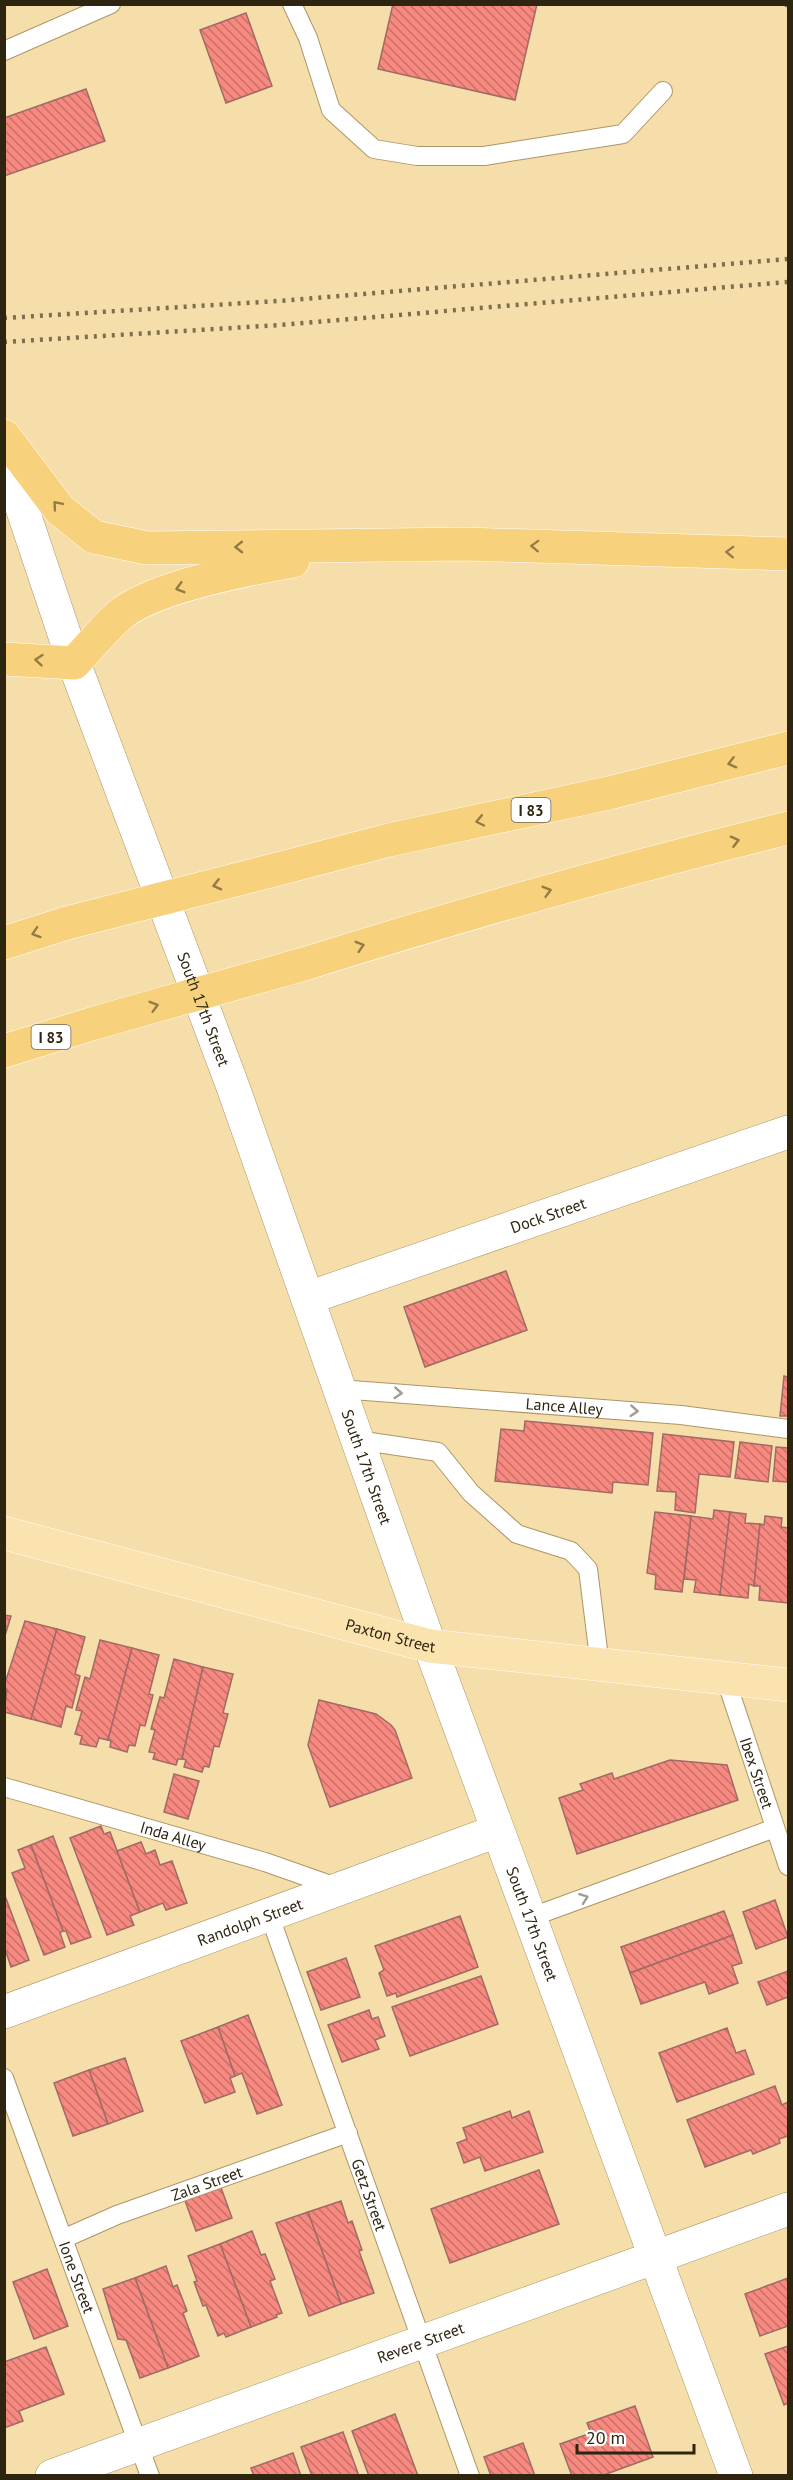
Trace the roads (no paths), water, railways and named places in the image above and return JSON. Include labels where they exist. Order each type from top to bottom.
[{"type":"highway","points":[[4,436],[60,510],[94,537],[147,548],[465,544],[789,554]]},
{"type":"highway","points":[[4,658],[74,663],[121,614],[144,599],[225,575],[332,555],[465,544]]},
{"type":"highway","name":"I 83","points":[[4,943],[67,923],[389,840],[609,794],[789,748]]},
{"type":"highway","name":"I 83","points":[[4,1051],[304,964],[451,918],[651,862],[789,828]]},
{"type":"main road","name":"Paxton Street","points":[[4,1533],[430,1646],[726,1680],[789,1685]]},
{"type":"street","name":"South 17th Street","points":[[4,454],[74,663],[233,1087],[497,1831],[736,2475]]},
{"type":"street","name":"Dock Street","points":[[308,1298],[789,1132]]},
{"type":"street","name":"Randolph Street","points":[[4,2012],[497,1831]]},
{"type":"street","name":"Revere Street","points":[[52,2475],[789,2209]]},
{"type":"lane","points":[[4,51],[111,4]]},
{"type":"lane","points":[[292,4],[308,38],[331,110],[374,149],[417,156],[484,156],[623,134],[663,91]]},
{"type":"lane","name":"Lance Alley","points":[[339,1389],[681,1415],[789,1429]]},
{"type":"lane","points":[[357,1440],[438,1452],[471,1493],[517,1534],[571,1551],[588,1569],[600,1666]]},
{"type":"lane","name":"Ibex Street","points":[[726,1680],[789,1866]]},
{"type":"lane","name":"Inda Alley","points":[[4,1787],[265,1862],[341,1888]]},
{"type":"lane","points":[[529,1918],[776,1828]]},
{"type":"lane","name":"Getz Street","points":[[269,1914],[470,2475]]},
{"type":"lane","name":"Ione Street","points":[[4,2078],[65,2238],[150,2475]]},
{"type":"lane","name":"Zala Street","points":[[65,2238],[117,2215],[348,2133]]},
{"type":"railway","points":[[4,318],[278,301],[788,259]]},
{"type":"railway","points":[[4,342],[280,325],[788,282]]}]
